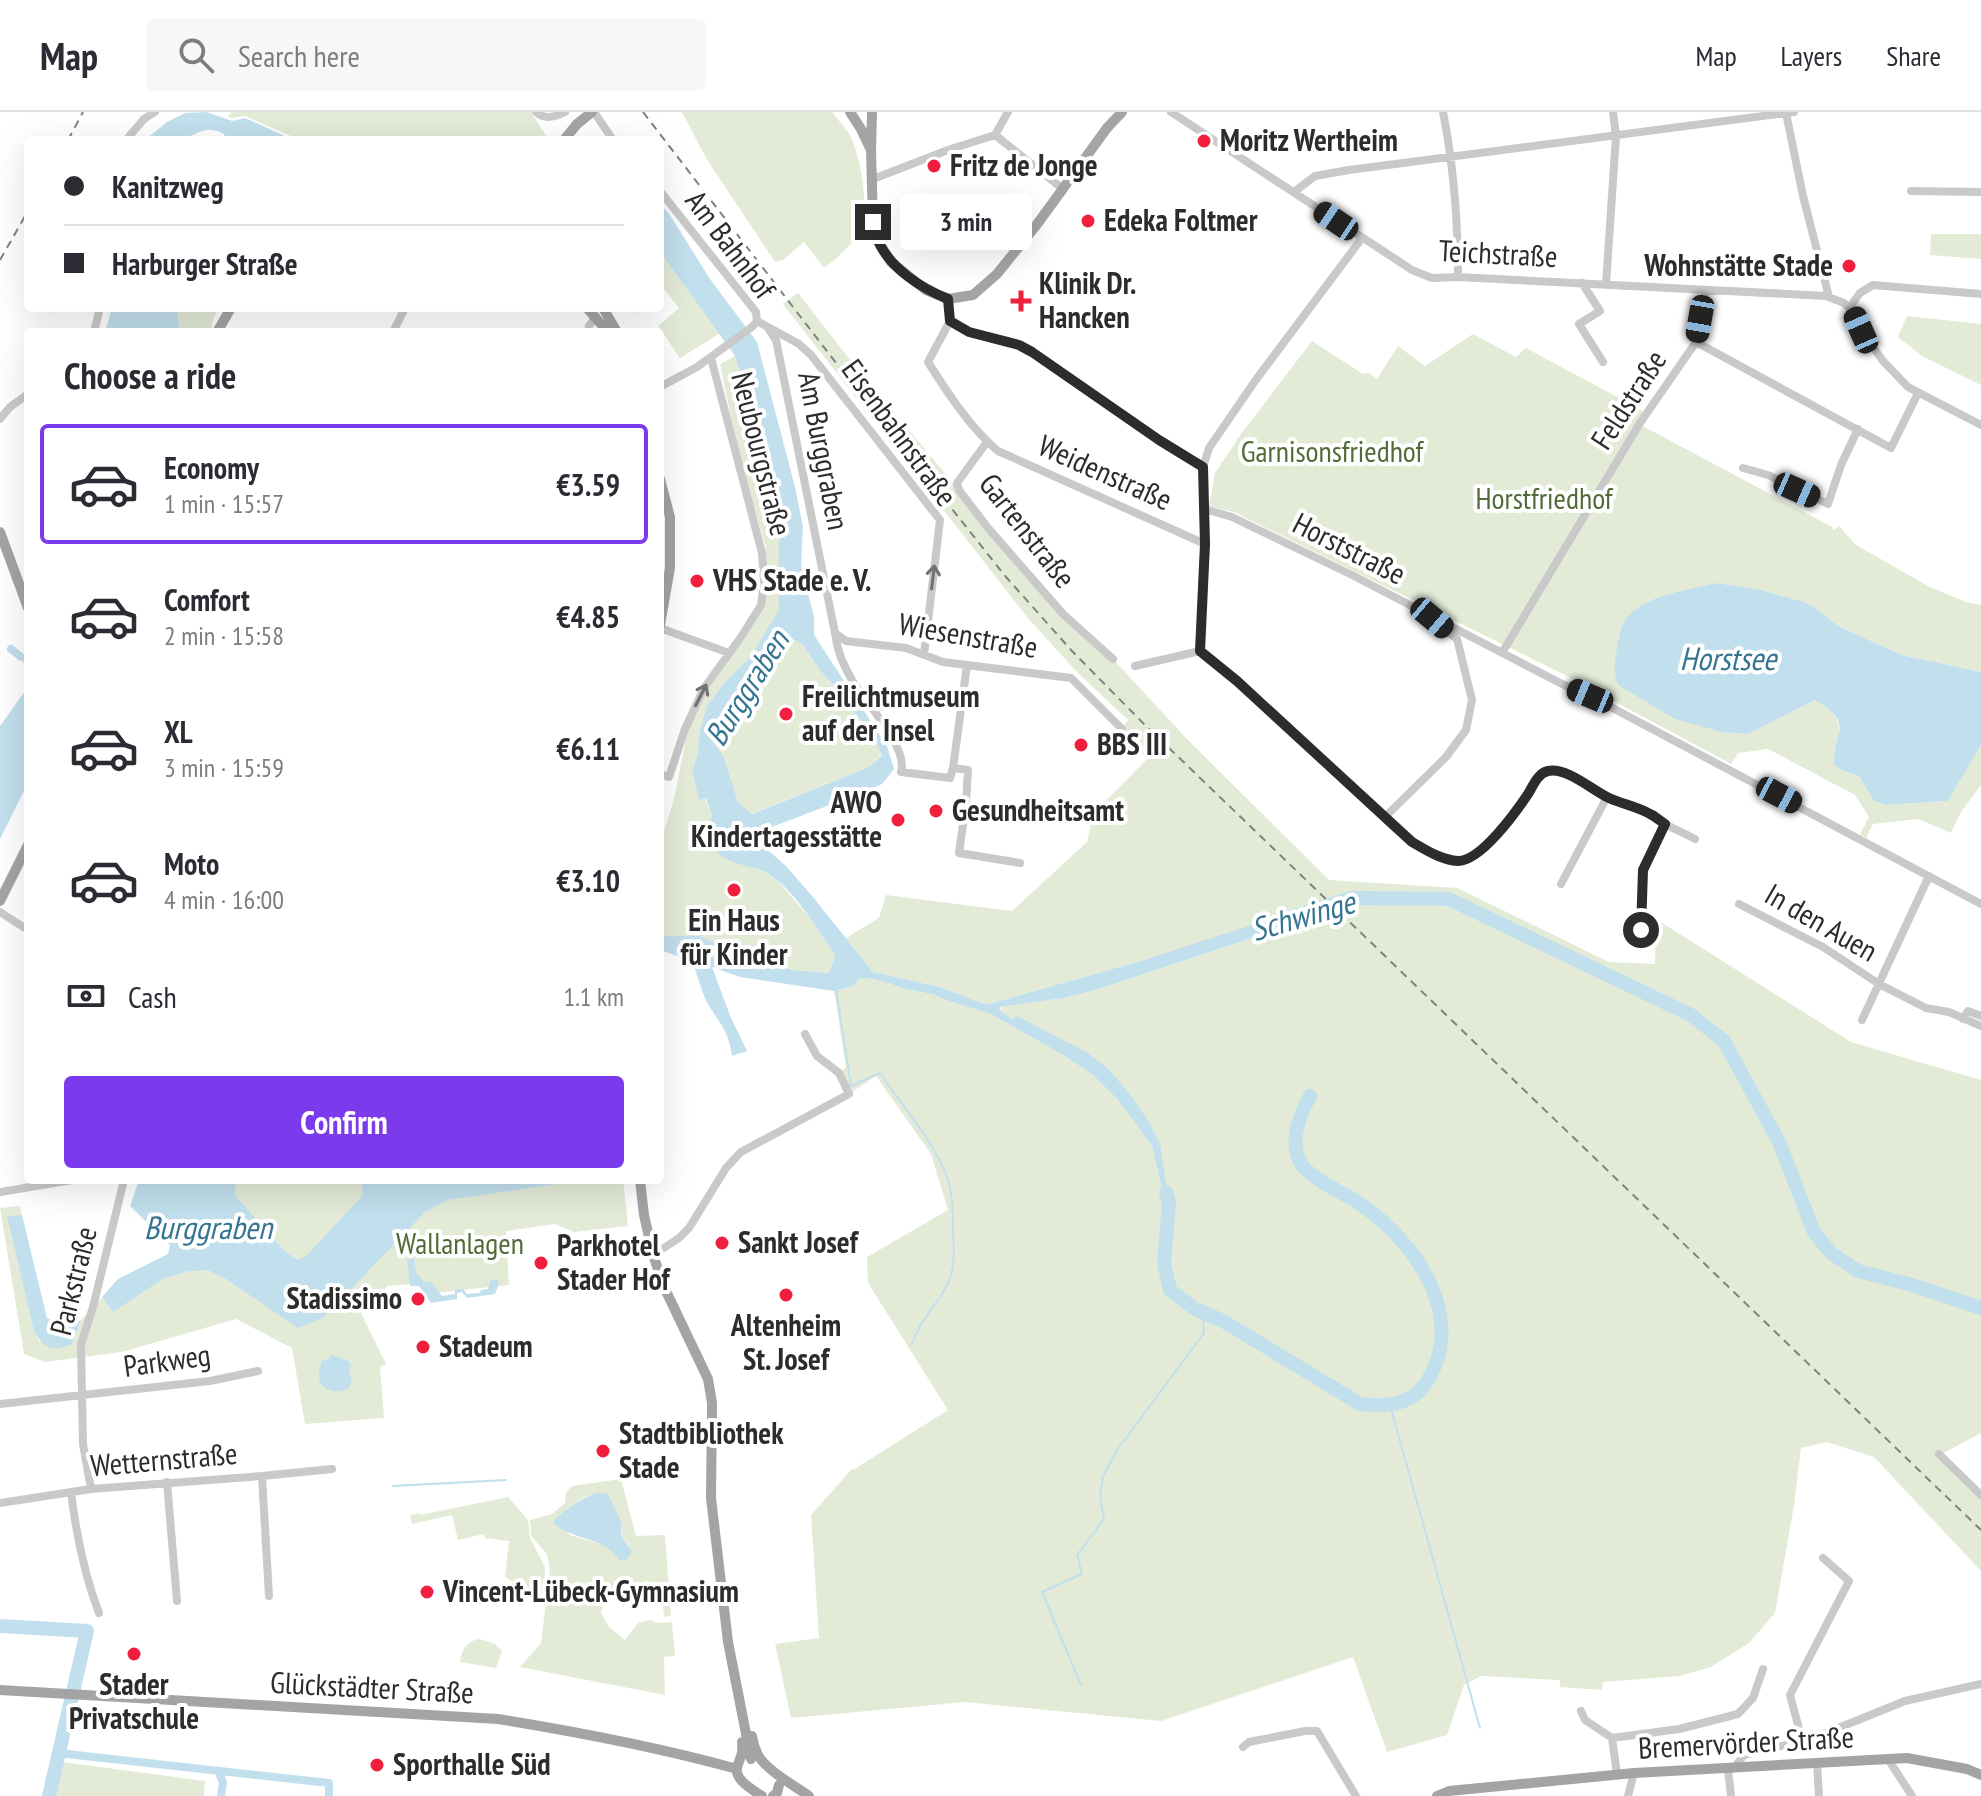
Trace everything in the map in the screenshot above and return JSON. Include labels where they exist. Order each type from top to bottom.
[{"type":"main road","points":[[567,136],[593,112]]},
{"type":"main road","points":[[850,112],[871,150]]},
{"type":"main road","points":[[871,114],[873,222],[878,241],[891,262],[926,290],[948,299],[973,295],[997,274],[1122,112]]},
{"type":"main road","points":[[596,312],[613,328]]},
{"type":"main road","points":[[664,494],[670,517],[670,568],[664,603]]},
{"type":"main road","points":[[0,532],[24,597]]},
{"type":"main road","points":[[0,901],[24,853]]},
{"type":"main road","points":[[640,1184],[653,1255],[665,1289],[708,1379],[712,1403],[711,1498],[728,1642],[743,1720],[743,1763],[737,1773],[741,1781],[762,1796]]},
{"type":"main road","name":"Glückstädter Straße","points":[[0,1690],[498,1719],[743,1763]]},
{"type":"main road","points":[[743,1720],[762,1761],[792,1787],[809,1796]]},
{"type":"main road","name":"Bremervörder Straße","points":[[1437,1796],[1449,1791],[1512,1791],[1617,1774],[1907,1758],[1967,1769],[1981,1775]]},
{"type":"main road","points":[[743,1763],[773,1775],[776,1793],[800,1796]]},
{"type":"street","points":[[129,136],[144,119],[155,112]]},
{"type":"street","points":[[536,112],[548,117],[565,112]]},
{"type":"street","points":[[593,112],[610,136]]},
{"type":"street","points":[[873,179],[995,135],[1008,112]]},
{"type":"street","name":"Teichstraße","points":[[1171,112],[1412,270],[1432,278],[1829,297],[1849,308]]},
{"type":"street","points":[[1443,112],[1452,157],[1458,217],[1458,277]]},
{"type":"street","points":[[1606,284],[1616,136],[1613,112]]},
{"type":"street","points":[[1294,192],[1315,176],[1794,112]]},
{"type":"street","points":[[1786,113],[1829,297]]},
{"type":"street","points":[[995,135],[1063,189]]},
{"type":"street","points":[[1911,191],[1981,192]]},
{"type":"street","name":"Am Bahnhof","points":[[664,196],[756,312],[755,324]]},
{"type":"street","points":[[1200,651],[1205,544],[1203,467],[1209,448],[1362,238]]},
{"type":"street","name":"Teichstraße","points":[[1582,283],[1600,311],[1579,324],[1603,362]]},
{"type":"street","points":[[1981,294],[1873,285],[1860,293],[1849,308],[1883,361],[1908,387],[1981,425]]},
{"type":"street","name":"Feldstraße","points":[[1502,653],[1640,423],[1696,342],[1706,290]]},
{"type":"street","points":[[948,299],[950,321],[969,332],[1019,345],[1032,352],[1203,467]]},
{"type":"street","name":"Gartenstraße","points":[[950,321],[928,362],[987,442],[957,483],[959,490],[1063,614],[1113,659]]},
{"type":"street","points":[[664,385],[711,358],[755,324]]},
{"type":"street","name":"Eisenbahnstraße","points":[[755,324],[799,344],[811,355],[940,520],[924,655]]},
{"type":"street","name":"Am Burggraben","points":[[768,328],[776,340],[837,651],[851,679],[900,754],[904,765],[901,772],[950,778],[953,768]]},
{"type":"street","points":[[1696,342],[1891,448],[1918,393]]},
{"type":"street","name":"Neubourgstraße","points":[[664,776],[704,688],[761,605],[764,583],[762,553],[711,358]]},
{"type":"street","points":[[0,419],[24,397]]},
{"type":"street","points":[[1743,468],[1768,475],[1828,504],[1841,465],[1858,429]]},
{"type":"street","name":"Weidenstraße","points":[[987,442],[998,451],[1205,544]]},
{"type":"street","name":"Horststraße","points":[[1204,509],[1232,517],[1352,575],[1724,766],[1981,904]]},
{"type":"street","points":[[1384,818],[1446,757],[1466,730],[1472,700],[1457,639],[1432,618]]},
{"type":"street","points":[[664,629],[729,653]]},
{"type":"street","name":"Wiesenstraße","points":[[835,633],[846,641],[906,648],[943,662],[1071,678],[1122,729]]},
{"type":"street","points":[[1135,666],[1200,651]]},
{"type":"street","points":[[1200,651],[1237,681],[1412,842],[1444,859],[1464,860],[1492,839],[1545,771],[1559,771],[1607,797],[1649,813],[1695,839]]},
{"type":"street","points":[[967,665],[953,768],[968,770],[959,853],[1020,863]]},
{"type":"street","points":[[1561,884],[1607,797]]},
{"type":"street","points":[[1641,930],[1643,870],[1665,824]]},
{"type":"street","name":"In den Auen","points":[[1862,1020],[1929,876]]},
{"type":"street","name":"In den Auen","points":[[1739,904],[1823,947],[1879,984],[1926,1008],[1949,1012],[1981,1026]]},
{"type":"street","points":[[0,912],[24,927]]},
{"type":"street","name":"In den Auen","points":[[1963,1019],[1968,1011],[1981,1016]]},
{"type":"street","points":[[653,1255],[689,1228],[726,1168],[741,1152],[849,1094],[839,1073],[817,1056],[805,1034]]},
{"type":"street","points":[[0,1192],[48,1184]]},
{"type":"street","name":"Parkstraße","points":[[91,1489],[83,1444],[81,1344],[123,1184]]},
{"type":"street","name":"Parkweg","points":[[0,1404],[210,1381],[258,1371]]},
{"type":"street","points":[[1939,1454],[1981,1495]]},
{"type":"street","name":"Wetternstraße","points":[[0,1503],[91,1489],[332,1469]]},
{"type":"street","points":[[262,1476],[269,1596]]},
{"type":"street","points":[[167,1482],[177,1601]]},
{"type":"street","points":[[71,1492],[76,1529],[99,1613]]},
{"type":"street","points":[[1802,1740],[1790,1695],[1849,1581],[1823,1558]]},
{"type":"street","points":[[1581,1711],[1585,1720],[1612,1738],[1679,1729],[1738,1714],[1753,1698],[1763,1669]]},
{"type":"street","points":[[1731,1796],[1731,1769],[1744,1755],[1811,1739],[1905,1701],[1981,1684]]},
{"type":"street","points":[[1243,1747],[1249,1742],[1317,1731],[1356,1796]]},
{"type":"street","points":[[1612,1738],[1617,1774]]},
{"type":"street","points":[[1888,1759],[1912,1796]]},
{"type":"street","points":[[1817,1764],[1819,1796]]},
{"type":"street","points":[[1628,1796],[1634,1773]]},
{"type":"green space","points":[[231,112],[531,112],[546,136],[291,136],[245,116],[228,117]]},
{"type":"green space","points":[[682,112],[832,112],[848,132],[862,178],[864,216],[855,238],[824,268],[804,242],[783,260],[775,262],[706,158]]},
{"type":"green space","points":[[1931,234],[1981,234],[1981,259],[1930,255]]},
{"type":"green space","points":[[664,258],[719,334],[680,358],[664,335],[664,328],[658,326],[679,308],[664,289]]},
{"type":"green space","points":[[798,293],[898,421],[903,423],[1063,614],[1113,659],[1186,738],[1329,880],[1457,888],[1609,962],[1655,964],[1656,919],[1851,1042],[1981,1080],[1981,1433],[1938,1456],[1981,1497],[1981,1571],[1874,1457],[1827,1442],[1801,1448],[1775,1613],[1749,1643],[1711,1667],[1680,1676],[1603,1682],[1602,1690],[1560,1687],[1560,1680],[1481,1676],[1464,1685],[1447,1735],[1387,1752],[1353,1657],[1161,1721],[965,1702],[791,1718],[775,1644],[819,1638],[811,1515],[852,1469],[948,1410],[868,1283],[867,1257],[948,1210],[931,1154],[876,1076],[849,1094],[839,1073],[846,1067],[834,991],[851,987],[861,978],[935,995],[991,1014],[1094,1076],[1118,1100],[1152,1146],[1165,1200],[1165,1246],[1169,1202],[1148,1120],[1110,1070],[1088,1053],[1004,1015],[1001,1007],[1095,990],[1309,918],[1303,909],[1144,960],[989,1004],[940,987],[873,972],[846,938],[879,918],[886,895],[1012,911],[1087,842],[1093,814],[1147,759],[1119,732],[1128,720],[1076,671],[1027,617],[783,304]]},
{"type":"green space","points":[[178,312],[217,312],[211,328],[180,328]]},
{"type":"green space","points":[[1907,316],[1981,324],[1981,385],[1922,356],[1898,337]]},
{"type":"green space","points":[[1473,334],[1516,357],[1526,348],[1643,411],[1637,423],[1834,530],[1839,526],[1856,545],[1928,586],[1981,605],[1981,672],[1902,655],[1838,626],[1805,602],[1761,590],[1717,583],[1675,719],[1721,732],[1748,734],[1815,700],[1838,721],[1839,734],[1834,752],[1841,770],[1859,776],[1874,801],[1886,805],[1948,801],[1981,745],[1981,785],[1961,812],[1951,833],[1918,819],[1873,824],[1866,838],[1860,834],[1869,817],[1855,795],[1768,749],[1738,753],[1731,764],[1569,677],[1234,512],[1209,506],[1215,473],[1312,341],[1363,374],[1369,373],[1377,379],[1398,346],[1425,366]]},
{"type":"green space","points":[[735,356],[779,520],[779,611],[750,657],[725,682],[700,731],[692,771],[699,800],[705,798],[712,816],[714,842],[777,880],[811,919],[835,956],[829,973],[792,970],[741,954],[699,936],[664,936],[664,831],[689,725],[709,679],[757,606],[766,548],[738,452],[720,364]]},
{"type":"green space","points":[[795,640],[802,644],[822,673],[848,701],[850,708],[871,732],[882,754],[869,767],[751,814],[738,802],[724,757],[714,743],[761,673]]},
{"type":"green space","points":[[236,1184],[362,1184],[363,1195],[306,1257],[298,1260],[285,1251],[235,1195]]},
{"type":"green space","name":"Wallanlagen","points":[[558,1184],[623,1184],[628,1226],[574,1232],[555,1224],[506,1231],[509,1285],[434,1293],[423,1283],[388,1286],[360,1311],[386,1364],[380,1367],[384,1418],[305,1424],[292,1348],[236,1319],[122,1352],[45,1362],[24,1354],[0,1208],[20,1206],[22,1215],[8,1217],[34,1331],[39,1341],[72,1344],[81,1320],[102,1297],[113,1311],[163,1279],[185,1272],[207,1270],[299,1327],[425,1212],[448,1200]]},
{"type":"green space","points":[[621,1479],[636,1536],[665,1535],[671,1616],[664,1617],[661,1587],[647,1581],[604,1595],[601,1613],[609,1627],[625,1640],[638,1623],[651,1620],[657,1623],[672,1622],[675,1656],[664,1657],[665,1695],[520,1667],[541,1643],[550,1571],[547,1554],[531,1536],[530,1520],[552,1514],[565,1503],[566,1492],[572,1486]],"holes":[[[588,1496],[622,1530],[621,1536],[630,1547],[620,1561],[604,1545],[570,1535],[557,1518]]]},
{"type":"green space","points":[[508,1497],[528,1520],[530,1538],[545,1567],[540,1604],[516,1594],[514,1584],[505,1577],[509,1541],[485,1538],[484,1534],[458,1540],[452,1515],[412,1524],[410,1515]]},
{"type":"green space","points":[[479,1639],[495,1644],[502,1651],[496,1668],[460,1662],[465,1647]]},
{"type":"green space","points":[[62,1762],[205,1781],[204,1796],[54,1796]]},
{"type":"water","points":[[207,112],[232,121],[245,118],[285,136],[224,136],[211,130],[190,136],[150,136],[185,113]]},
{"type":"water","points":[[664,208],[710,279],[757,342],[803,527],[801,566],[814,617],[814,635],[850,690],[845,697],[822,673],[802,644],[794,640],[761,673],[714,743],[724,757],[738,802],[752,814],[869,767],[882,755],[871,732],[850,708],[848,701],[853,694],[887,746],[894,769],[882,784],[764,830],[762,845],[786,866],[873,972],[940,987],[989,1004],[1144,960],[1303,908],[1309,919],[1095,990],[1064,998],[1000,1007],[1000,1011],[1012,1019],[1017,1016],[1088,1053],[1110,1070],[1148,1120],[1160,1144],[1169,1202],[1164,1263],[1165,1201],[1152,1146],[1118,1100],[1094,1076],[1065,1056],[991,1014],[874,979],[861,978],[851,987],[834,991],[740,977],[712,967],[747,1051],[732,1056],[727,1036],[705,998],[692,961],[664,952],[664,936],[699,936],[792,970],[829,973],[835,956],[786,888],[762,870],[726,859],[718,853],[715,831],[710,821],[712,816],[706,798],[699,800],[692,771],[707,706],[750,657],[779,610],[779,520],[735,356],[664,258]]},
{"type":"water","points":[[111,312],[178,312],[180,328],[106,328]]},
{"type":"water","name":"Horstsee","points":[[1717,583],[1761,590],[1805,602],[1838,626],[1902,655],[1981,672],[1981,745],[1948,801],[1886,805],[1874,801],[1859,776],[1834,764],[1839,722],[1815,700],[1748,734],[1721,732],[1675,719],[1618,685],[1615,667],[1618,644],[1627,617],[1660,597]]},
{"type":"water","points":[[24,693],[24,791],[0,839],[0,726]]},
{"type":"water","name":"Burggraben","points":[[138,1184],[236,1184],[235,1195],[285,1251],[298,1260],[306,1256],[363,1195],[362,1184],[558,1184],[448,1200],[425,1212],[323,1318],[298,1328],[229,1281],[207,1270],[185,1272],[163,1279],[113,1312],[102,1297],[118,1279],[168,1254],[170,1245],[130,1206]]},
{"type":"water","points":[[22,1215],[47,1318],[62,1325],[81,1320],[72,1344],[50,1347],[41,1342],[34,1331],[7,1216]]},
{"type":"water","points":[[414,1257],[416,1272],[424,1282],[431,1282],[442,1296],[463,1289],[467,1294],[480,1293],[488,1289],[491,1280],[498,1279],[499,1284],[495,1294],[467,1298],[462,1292],[457,1293],[457,1299],[431,1303],[419,1286],[410,1286],[407,1260]]},
{"type":"water","points":[[331,1355],[351,1364],[349,1374],[352,1381],[348,1389],[333,1391],[325,1388],[319,1380],[322,1360],[329,1359]]},
{"type":"water","points":[[597,1493],[608,1494],[621,1521],[621,1536],[632,1551],[624,1560],[620,1561],[606,1547],[554,1524],[553,1521],[568,1508]]},
{"type":"waterway","points":[[11,649],[21,657]]},
{"type":"waterway","name":"Schwinge","points":[[1288,918],[1352,898],[1449,899],[1691,1015],[1724,1041],[1779,1142],[1814,1232],[1831,1253],[1858,1271],[1981,1308]]},
{"type":"waterway","points":[[836,988],[851,1086],[880,1073],[934,1150],[950,1190],[954,1251],[951,1275],[912,1345]]},
{"type":"waterway","points":[[1166,1192],[1169,1202],[1164,1263],[1170,1290],[1195,1309],[1223,1321],[1360,1404],[1387,1405],[1413,1396],[1426,1383],[1438,1358],[1441,1333],[1439,1308],[1418,1262],[1402,1241],[1363,1206],[1321,1181],[1302,1165],[1295,1139],[1310,1096]]},
{"type":"waterway","points":[[1081,1685],[1042,1592],[1082,1574],[1077,1555],[1104,1519],[1100,1496],[1103,1476],[1118,1449],[1204,1333],[1203,1313]]},
{"type":"waterway","points":[[1390,1405],[1480,1728]]},
{"type":"waterway","points":[[393,1486],[506,1480]]},
{"type":"waterway","points":[[0,1626],[87,1631],[49,1796]]},
{"type":"waterway","points":[[58,1753],[329,1783],[329,1796]]},
{"type":"waterway","points":[[218,1771],[223,1782],[221,1796]]},
{"type":"railway","points":[[70,136],[83,112]]},
{"type":"railway","points":[[643,112],[661,136]]},
{"type":"railway","points":[[664,139],[1006,577],[1072,651],[1981,1530]]},
{"type":"railway","points":[[0,260],[24,218]]},
{"type":"place","name":"Moritz Wertheim","points":[[1204,141]]},
{"type":"place","name":"Fritz de Jonge","points":[[934,166]]},
{"type":"place","name":"Edeka Foltmer","points":[[1088,221]]},
{"type":"place","name":"Wohnstätte Stade","points":[[1849,266]]},
{"type":"place","name":"Klinik Dr. Hancken","points":[[1021,301]]},
{"type":"place","name":"VHS Stade e. V.","points":[[697,581]]},
{"type":"place","name":"Freilichtmuseum auf der Insel","points":[[786,714]]},
{"type":"place","name":"BBS III","points":[[1081,745]]},
{"type":"place","name":"Gesundheitsamt","points":[[936,811]]},
{"type":"place","name":"AWO Kindertagesstätte","points":[[898,820]]},
{"type":"place","name":"Ein Haus für Kinder","points":[[734,890]]},
{"type":"place","name":"Sankt Josef","points":[[722,1243]]},
{"type":"place","name":"Parkhotel Stader Hof","points":[[541,1263]]},
{"type":"place","name":"Altenheim St. Josef","points":[[786,1295]]},
{"type":"place","name":"Stadissimo","points":[[418,1299]]},
{"type":"place","name":"Stadeum","points":[[423,1347]]},
{"type":"place","name":"Stadtbibliothek Stade","points":[[603,1451]]},
{"type":"place","name":"Vincent-Lübeck-Gymnasium","points":[[427,1592]]},
{"type":"place","name":"Stader Privatschule","points":[[134,1654]]},
{"type":"place","name":"Sporthalle Süd","points":[[377,1765]]},
{"type":"route","points":[[873,222],[878,241],[891,262],[926,290],[948,299],[950,321],[969,332],[1019,345],[1046,360],[1159,440],[1203,467],[1205,544],[1200,651],[1237,681],[1412,842],[1444,859],[1464,860],[1492,839],[1545,771],[1559,771],[1607,797],[1649,813],[1665,824],[1643,870],[1641,930]]},
{"type":"park label","name":"Garnisonsfriedhof","points":[[1332,452]]},
{"type":"park label","name":"Horstfriedhof","points":[[1544,499]]}]
